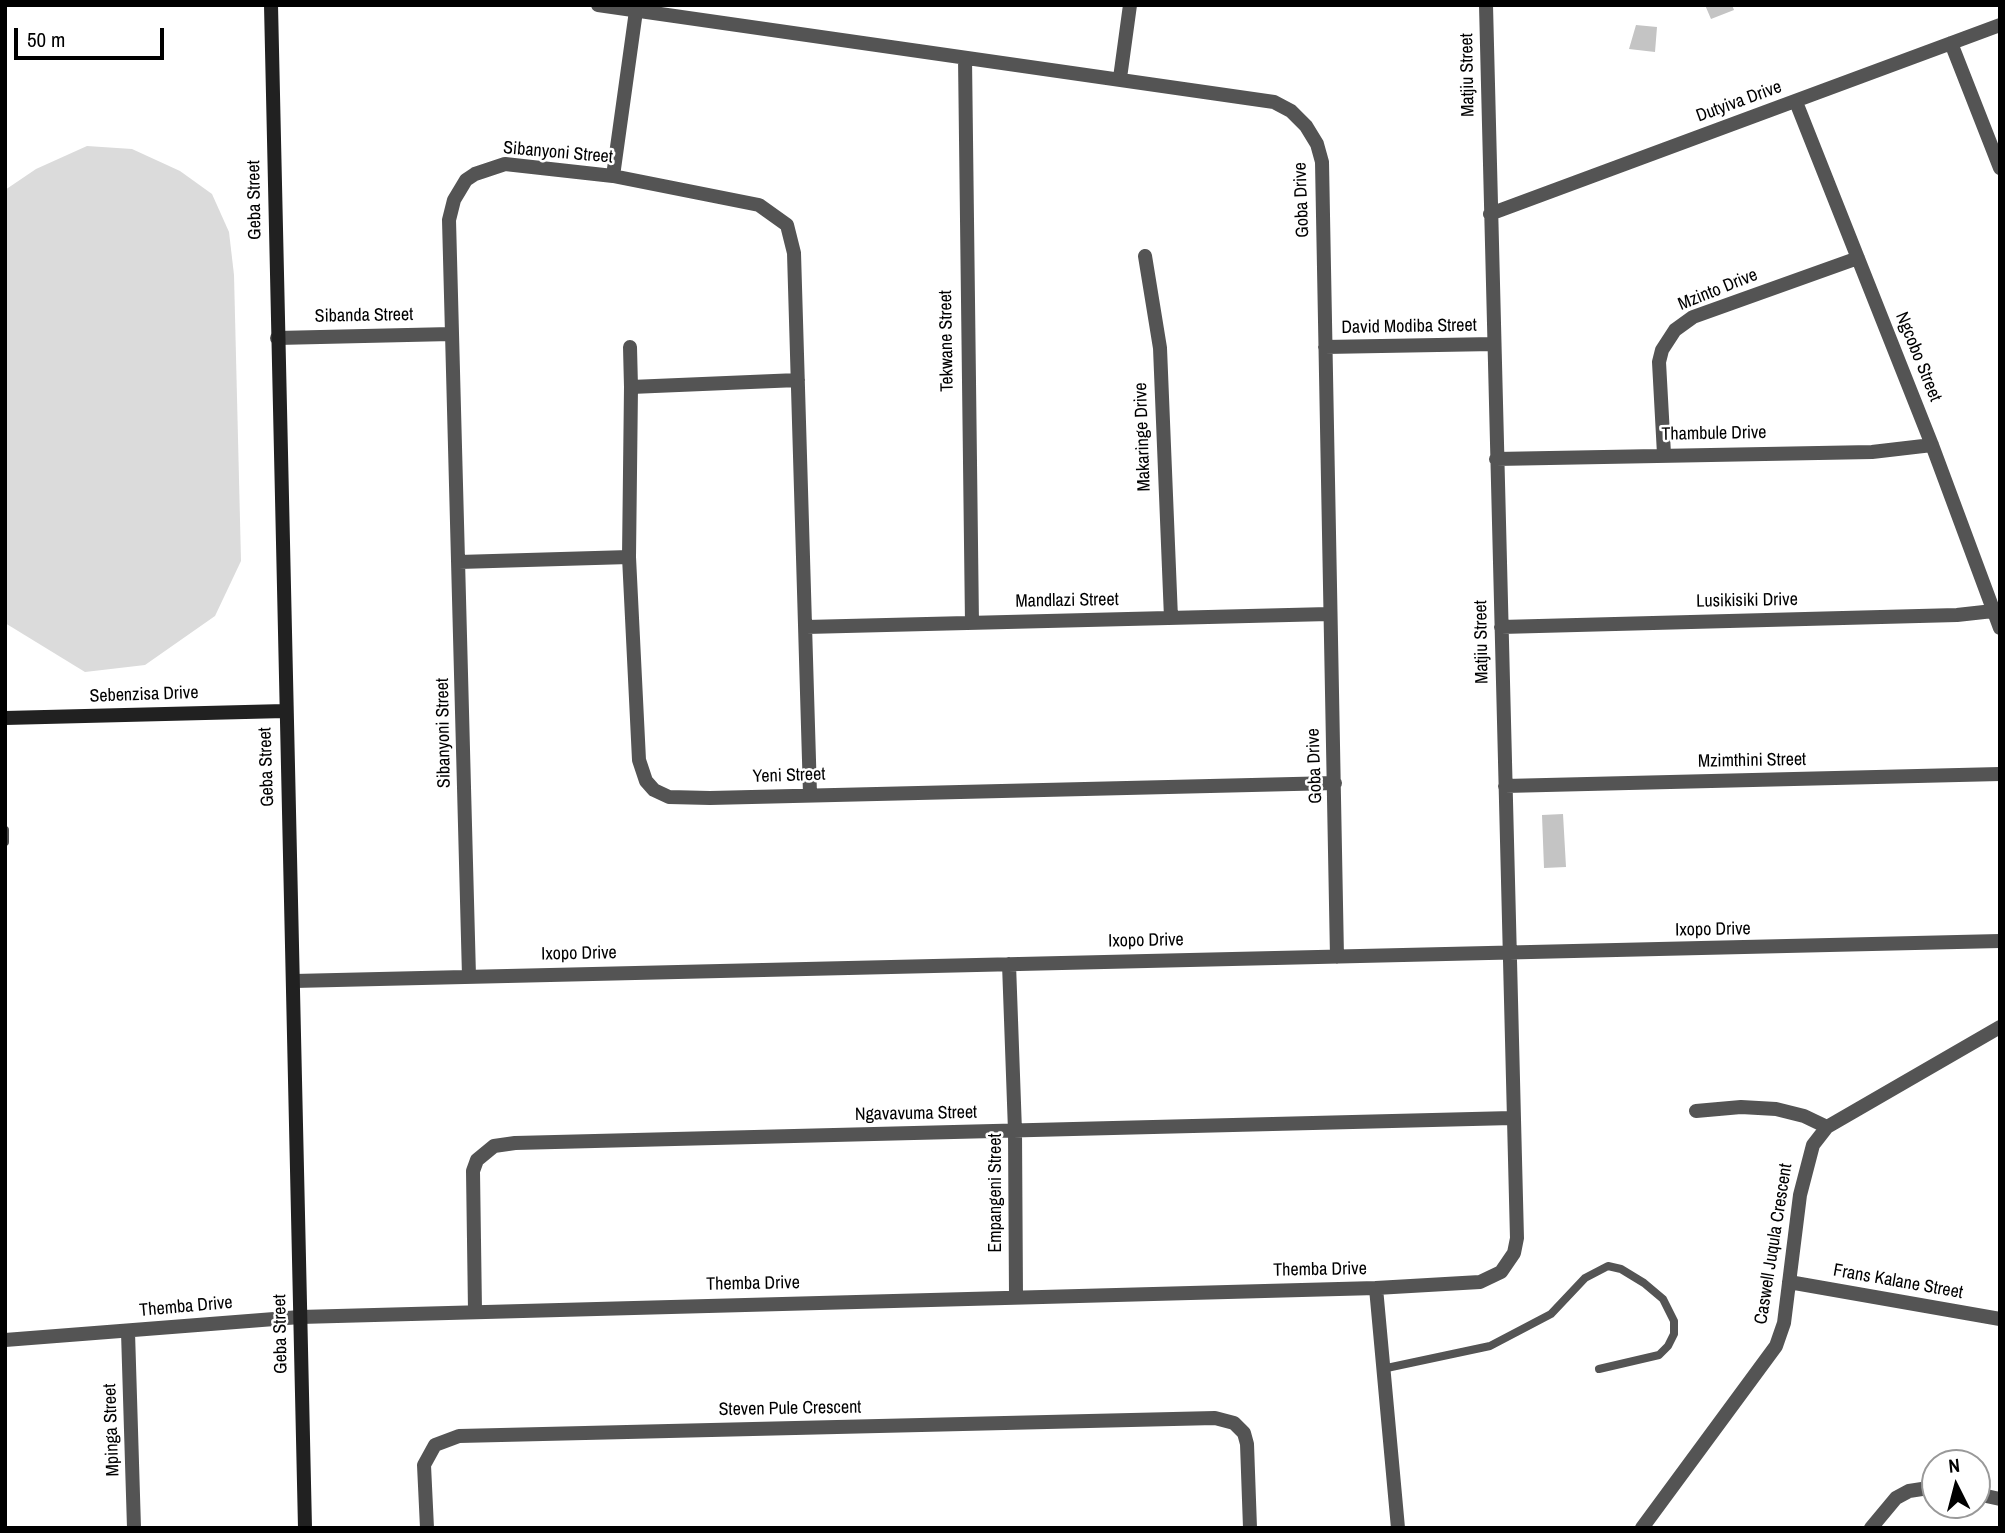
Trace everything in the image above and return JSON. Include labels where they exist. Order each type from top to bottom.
[{"type":"street","name":"Geba Street","points":[[271,5],[305,1528]]},
{"type":"street","name":"Goba Drive","points":[[598,5],[1274,102],[1291,111],[1306,126],[1317,144],[1322,162],[1337,957]]},
{"type":"street","points":[[1120,78],[1129,5]]},
{"type":"street","name":"Matjiu Street","points":[[1486,5],[1517,1238],[1514,1253],[1501,1272]]},
{"type":"street","points":[[613,176],[636,11]]},
{"type":"street","name":"Dutyiva Drive","points":[[1490,214],[2000,25]]},
{"type":"street","points":[[1951,43],[2000,168]]},
{"type":"street","name":"Tekwane Street","points":[[965,58],[972,623]]},
{"type":"street","name":"Ngcobo Street","points":[[1796,102],[1932,445],[2000,628]]},
{"type":"street","name":"Sibanyoni Street","points":[[469,976],[449,220],[454,200],[466,180],[491,167],[505,164],[613,176],[759,205],[787,225],[794,253],[810,794]]},
{"type":"street","name":"Makaringe Drive","points":[[1145,256],[1160,348],[1171,618]]},
{"type":"street","name":"Mzinto Drive","points":[[1664,454],[1660,362],[1662,350],[1675,330],[1693,317],[1858,258]]},
{"type":"street","name":"Sibanda Street","points":[[277,338],[451,334]]},
{"type":"street","name":"David Modiba Street","points":[[1325,347],[1494,344]]},
{"type":"street","name":"Yeni Street","points":[[630,347],[629,557],[639,760],[646,781],[654,790],[669,797],[1335,783]]},
{"type":"street","points":[[631,387],[798,380]]},
{"type":"street","name":"Thambule Drive","points":[[1496,460],[1664,454],[1872,452],[1932,445]]},
{"type":"street","points":[[459,562],[629,557]]},
{"type":"street","name":"Lusikisiki Drive","points":[[1501,626],[1957,615],[1993,611]]},
{"type":"street","name":"Mandlazi Street","points":[[806,627],[1329,614]]},
{"type":"street","name":"Sebenzisa Drive","points":[[5,718],[285,711]]},
{"type":"street","name":"Mzimthini Street","points":[[1505,786],[2000,774]]},
{"type":"street","name":"Ixopo Drive","points":[[294,981],[2000,941]]},
{"type":"street","name":"Empangeni Street","points":[[1009,964],[1015,1131],[1016,1297]]},
{"type":"street","name":"Caswell Juqula Crescent","points":[[1642,1528],[1776,1346],[1784,1323],[1804,1172],[1813,1145],[1827,1127],[2000,1027]]},
{"type":"street","points":[[1696,1111],[1741,1107],[1776,1109],[1804,1116],[1827,1127]]},
{"type":"street","name":"Ngavavuma Street","points":[[475,1311],[473,1171],[477,1160],[494,1146],[515,1143],[1512,1118]]},
{"type":"street","name":"Themba Drive","points":[[5,1340],[300,1317],[1376,1288],[1480,1282],[1501,1272]]},
{"type":"street","name":"Frans Kalane Street","points":[[1789,1282],[2000,1319]]},
{"type":"street","points":[[1376,1288],[1398,1528]]},
{"type":"street","name":"Mpinga Street","points":[[128,1332],[134,1528]]},
{"type":"street","name":"Steven Pule Crescent","points":[[427,1528],[424,1465],[435,1445],[459,1436],[1201,1418],[1234,1423],[1244,1433],[1247,1444],[1250,1528]]},
{"type":"street","points":[[1871,1528],[1896,1499],[1909,1491],[1921,1490]]},
{"type":"lane","points":[[5,830],[5,842]]},
{"type":"lane","points":[[1382,1369],[1490,1346],[1551,1314],[1585,1278],[1608,1266],[1621,1269],[1663,1299],[1674,1321],[1674,1334],[1668,1346],[1658,1355],[1599,1369]]},
{"type":"shaded area","points":[[87,146],[132,149],[180,171],[212,194],[229,232],[234,275],[241,561],[215,616],[145,665],[85,672],[5,623],[5,190],[36,169]]},
{"type":"building","points":[[1705,5],[1732,5],[1734,10],[1711,19]]},
{"type":"building","points":[[1636,25],[1657,27],[1655,52],[1629,49]]},
{"type":"building","points":[[1563,814],[1566,867],[1544,868],[1542,815]]}]
